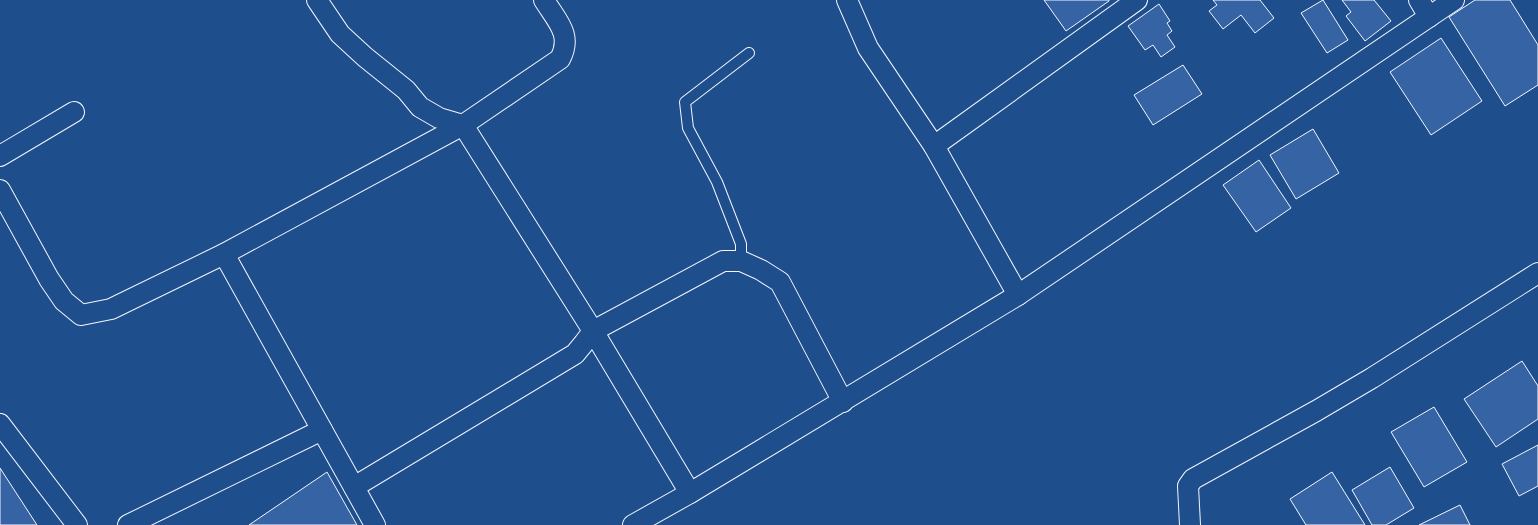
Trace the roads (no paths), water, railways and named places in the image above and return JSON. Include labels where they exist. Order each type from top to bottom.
[{"type":"street","points":[[317,0],[340,34],[406,90],[420,107],[439,118],[463,125],[593,331],[690,493]]},
{"type":"street","points":[[0,190],[49,279],[64,301],[81,315],[111,309],[224,254],[463,125],[560,60],[565,50],[564,32],[544,0]]},
{"type":"street","points":[[846,0],[868,48],[934,146],[1018,295]]},
{"type":"street","points":[[934,146],[1138,0]]},
{"type":"street","points":[[633,525],[843,402],[1018,295],[1424,8],[1454,0]]},
{"type":"street","points":[[0,156],[74,112]]},
{"type":"street","points":[[224,254],[374,525]]},
{"type":"street","points":[[354,487],[575,354],[593,331],[723,261],[742,261],[762,270],[780,282],[843,402]]},
{"type":"street","points":[[1190,525],[1188,486],[1193,479],[1372,378],[1538,273]]},
{"type":"street","points":[[0,424],[77,525]]},
{"type":"street","points":[[128,525],[322,430]]},
{"type":"lane","points":[[742,261],[741,244],[717,182],[688,128],[685,102],[749,53]]}]
